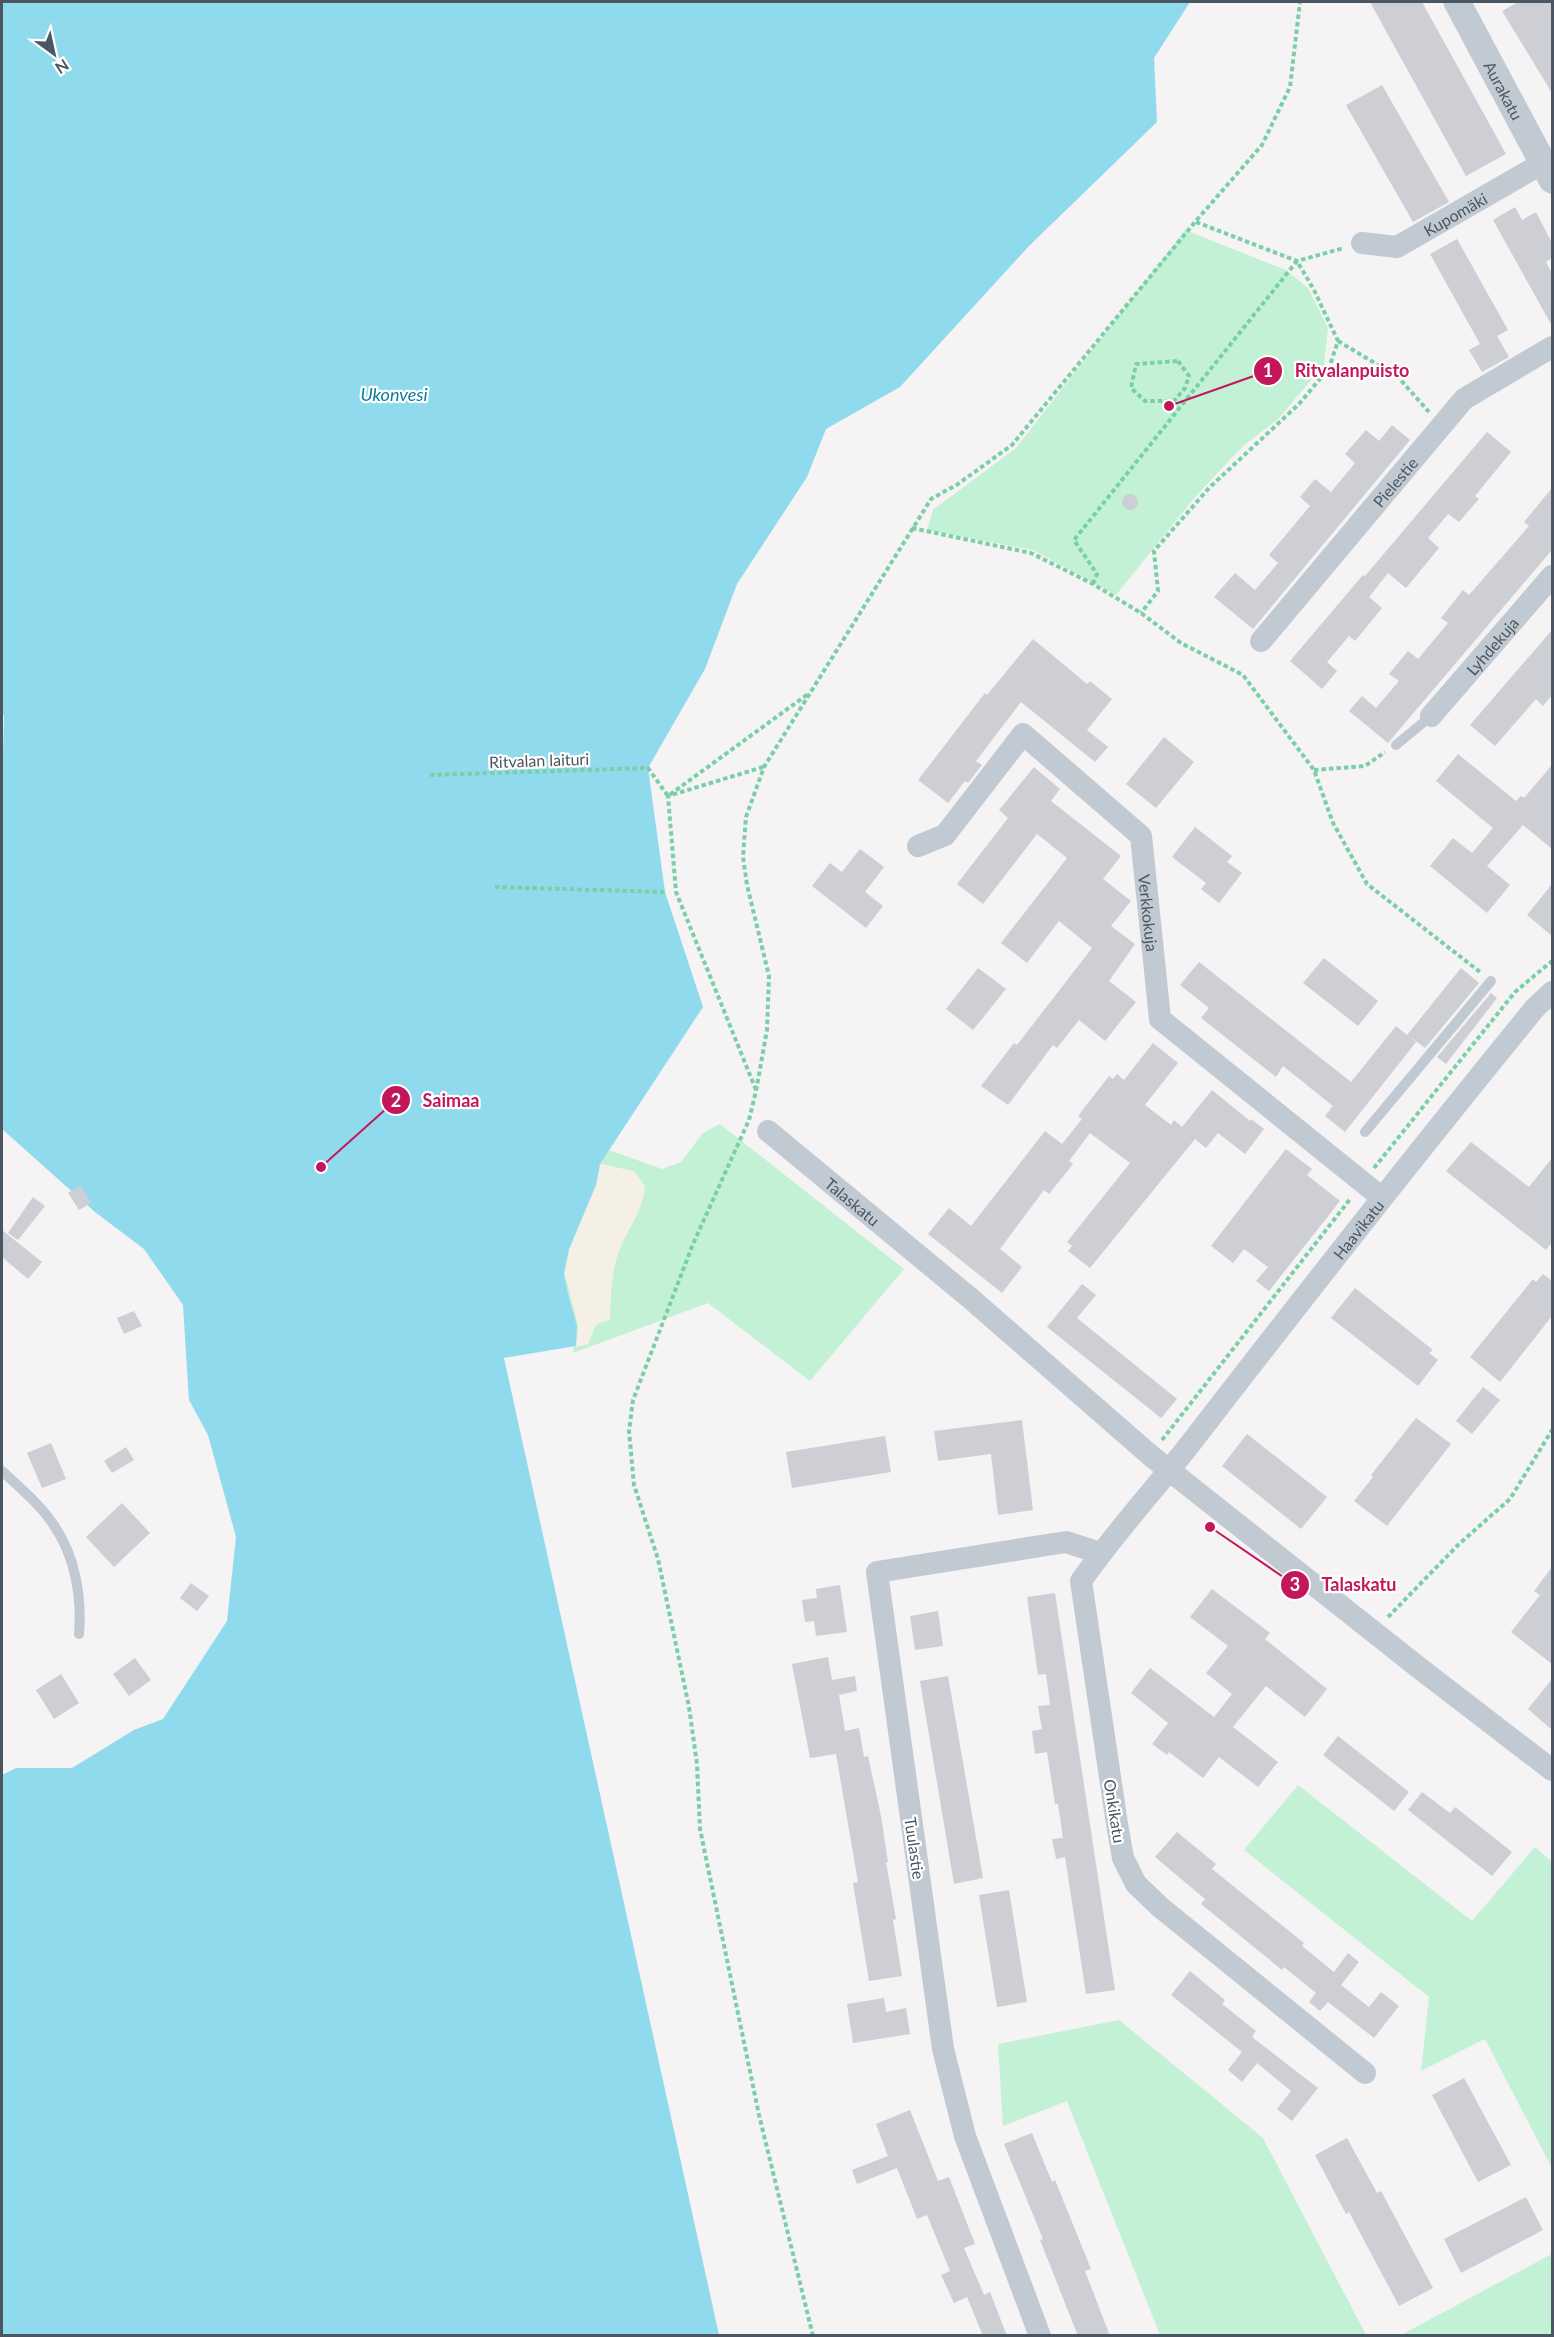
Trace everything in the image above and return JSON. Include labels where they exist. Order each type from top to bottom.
[{"type":"street","name":"Aurakatu","points":[[1457,2],[1548,172]]},
{"type":"street","name":"Kupomäki","points":[[1362,243],[1397,248],[1548,172]]},
{"type":"street","name":"Pielestie","points":[[1261,641],[1464,399],[1552,347]]},
{"type":"street","name":"Lyhdekuja","points":[[1431,716],[1552,576]]},
{"type":"street","name":"Verkkokuja","points":[[918,846],[945,835],[1023,734],[1142,836],[1160,1019],[1381,1197]]},
{"type":"street","name":"Haavikatu","points":[[1169,1470],[1381,1197],[1534,1008],[1552,992]]},
{"type":"street","name":"Talaskatu","points":[[768,1131],[975,1302],[1150,1455],[1552,1770]]},
{"type":"street","name":"Onkikatu","points":[[1169,1470],[1100,1553],[1081,1581],[1123,1858],[1136,1884],[1160,1907],[1365,2073]]},
{"type":"street","name":"Tuulastie","points":[[1040,2336],[965,2136],[943,2049],[877,1572],[1066,1542],[1100,1553]]},
{"type":"lane","points":[[1396,745],[1431,716]]},
{"type":"lane","points":[[1365,1132],[1491,981]]},
{"type":"lane","points":[[2,1471],[53,1522],[67,1548],[81,1608],[79,1634]]},
{"type":"path","points":[[813,2336],[759,2115],[700,1829],[697,1764],[689,1707],[658,1559],[634,1485],[629,1431],[633,1400],[693,1244],[749,1120],[756,1090],[767,1030],[769,976],[747,885],[743,857],[746,817],[764,767],[931,499],[958,484],[1012,444],[1195,222],[1262,145],[1290,87],[1300,2]]},
{"type":"path","points":[[1195,222],[1297,261],[1314,290],[1338,341],[1398,377],[1442,426]]},
{"type":"path","points":[[1093,584],[1096,574],[1074,540],[1297,261],[1362,243]]},
{"type":"path","points":[[1141,613],[1158,591],[1154,551],[1209,488],[1299,404],[1329,368],[1338,341]]},
{"type":"path","points":[[1178,361],[1189,376],[1185,388],[1174,401],[1145,401],[1131,388],[1136,364],[1178,361]]},
{"type":"path","points":[[1185,388],[1192,392]]},
{"type":"path","points":[[912,528],[1031,553],[1093,584],[1141,613],[1181,643],[1243,675],[1314,770],[1333,823],[1367,884],[1491,981],[1515,992],[1534,1008]]},
{"type":"path","points":[[668,796],[811,692]]},
{"type":"path","points":[[1314,770],[1365,766],[1396,745]]},
{"type":"path","points":[[668,796],[764,767]]},
{"type":"path","name":"Ritvalan laituri","points":[[430,775],[648,768],[668,796]]},
{"type":"path","points":[[668,796],[676,892],[756,1090]]},
{"type":"path","points":[[495,887],[665,892]]},
{"type":"path","points":[[1150,1455],[1515,992],[1552,962]]},
{"type":"path","points":[[1387,1618],[1459,1544],[1510,1499],[1552,1430]]},
{"type":"green space","points":[[1185,230],[1286,270],[1308,288],[1328,328],[1324,365],[1278,419],[1243,446],[1195,497],[1116,595],[1033,550],[927,530],[933,510],[1016,448]]},
{"type":"green space","points":[[720,1124],[904,1269],[810,1381],[708,1303],[573,1353],[577,1325],[567,1295],[565,1275],[569,1247],[596,1185],[600,1163],[609,1150],[662,1169],[681,1162],[703,1133]]},
{"type":"green space","points":[[1298,1785],[1472,1921],[1535,1847],[1552,1862],[1552,2168],[1485,2039],[1421,2071],[1429,1997],[1244,1850]]},
{"type":"green space","points":[[1119,2020],[1263,2138],[1366,2335],[1160,2335],[1067,2101],[1003,2126],[998,2044]]},
{"type":"green space","points":[[1552,2254],[1552,2335],[1401,2335]]},
{"type":"sand","points":[[600,1164],[634,1171],[645,1186],[644,1195],[616,1260],[612,1280],[610,1319],[596,1325],[588,1344],[576,1347],[578,1325],[565,1275],[569,1250],[596,1185]]},
{"type":"water","name":"Ukonvesi","points":[[2,2],[1190,2],[1154,58],[1157,122],[1029,246],[900,387],[826,429],[807,477],[737,584],[705,669],[648,768],[665,892],[703,1007],[600,1164],[596,1185],[569,1249],[564,1274],[577,1326],[576,1346],[504,1358],[719,2335],[2,2335],[2,1775],[16,1768],[72,1768],[134,1730],[163,1719],[227,1621],[236,1537],[208,1435],[189,1400],[183,1305],[144,1249],[95,1212],[2,1129],[4,716],[2,713]]},
{"type":"building","points":[[1370,2],[1422,2],[1506,154],[1466,176]]},
{"type":"building","points":[[1518,2],[1552,2],[1552,93],[1502,11]]},
{"type":"building","points":[[1382,85],[1449,202],[1413,222],[1346,105]]},
{"type":"building","points":[[1515,207],[1522,220],[1536,212],[1552,243],[1552,258],[1546,262],[1552,274],[1552,326],[1493,220]]},
{"type":"building","points":[[1457,239],[1508,330],[1497,336],[1509,357],[1482,372],[1469,350],[1480,344],[1430,254]]},
{"type":"building","points":[[1392,425],[1410,440],[1253,629],[1214,597],[1235,573],[1255,590],[1278,563],[1269,555],[1310,506],[1300,497],[1315,479],[1331,492],[1355,463],[1345,454],[1366,430],[1379,441]]},
{"type":"building","points":[[1487,432],[1511,452],[1475,496],[1479,499],[1459,522],[1448,514],[1428,538],[1439,548],[1406,588],[1388,573],[1369,597],[1382,608],[1355,641],[1349,636],[1327,662],[1337,671],[1322,689],[1290,661]]},
{"type":"building","points":[[1552,488],[1552,550],[1388,743],[1349,711],[1362,696],[1376,708],[1399,681],[1389,674],[1408,651],[1418,659],[1448,623],[1441,618],[1463,590],[1469,595],[1529,526],[1524,522]]},
{"type":"building","points":[[1127,494],[1133,494],[1138,502],[1136,508],[1127,510],[1122,505],[1122,499]]},
{"type":"building","points":[[1552,630],[1552,695],[1543,706],[1536,699],[1495,746],[1470,725]]},
{"type":"building","points":[[1033,639],[1087,684],[1090,681],[1112,699],[1087,730],[1108,747],[1095,762],[1021,702],[976,761],[982,765],[968,783],[965,781],[948,803],[918,780],[985,693],[987,695]]},
{"type":"building","points":[[1164,737],[1194,762],[1156,808],[1126,784]]},
{"type":"building","points":[[1458,754],[1516,801],[1521,796],[1524,798],[1552,765],[1552,849],[1523,825],[1487,866],[1510,885],[1487,913],[1430,866],[1453,838],[1472,853],[1493,828],[1436,781]]},
{"type":"building","points":[[1034,767],[1060,789],[1051,801],[1121,856],[1103,879],[1131,901],[1111,926],[1135,944],[1109,981],[1136,1002],[1105,1041],[1079,1020],[1057,1048],[1053,1045],[1008,1105],[981,1086],[1014,1043],[1017,1045],[1092,948],[1059,921],[1027,963],[1001,943],[1067,858],[1037,834],[983,904],[957,884],[1008,818],[999,810]]},
{"type":"building","points":[[1195,827],[1232,856],[1227,862],[1242,873],[1219,903],[1201,889],[1206,883],[1172,857]]},
{"type":"building","points":[[860,849],[884,867],[865,892],[883,906],[866,928],[812,886],[830,863],[842,872]]},
{"type":"building","points":[[1552,884],[1552,936],[1527,915]]},
{"type":"building","points":[[1324,958],[1378,1001],[1358,1026],[1303,983]]},
{"type":"building","points":[[1199,962],[1351,1082],[1396,1026],[1407,1035],[1461,968],[1479,983],[1425,1048],[1409,1036],[1416,1042],[1345,1132],[1325,1116],[1333,1106],[1283,1066],[1276,1077],[1201,1018],[1209,1008],[1180,985]]},
{"type":"building","points":[[978,968],[1006,989],[973,1030],[946,1009]]},
{"type":"building","points":[[1491,993],[1497,998],[1446,1064],[1437,1057]]},
{"type":"building","points":[[1153,1043],[1178,1063],[1145,1105],[1171,1125],[1174,1120],[1182,1127],[1212,1090],[1250,1121],[1251,1119],[1264,1129],[1245,1154],[1218,1133],[1206,1148],[1195,1139],[1090,1268],[1068,1251],[1072,1246],[1067,1242],[1130,1163],[1090,1133],[1069,1161],[1073,1164],[1049,1194],[1044,1190],[1000,1249],[1022,1267],[1002,1293],[928,1234],[949,1208],[971,1226],[1045,1131],[1062,1144],[1082,1119],[1078,1116],[1109,1076],[1113,1079],[1117,1074],[1124,1080]]},
{"type":"building","points":[[1471,1142],[1529,1187],[1552,1158],[1552,1242],[1546,1250],[1446,1171]]},
{"type":"building","points":[[1286,1149],[1312,1169],[1307,1175],[1340,1201],[1269,1291],[1256,1281],[1268,1267],[1244,1249],[1233,1263],[1211,1246]]},
{"type":"building","points":[[81,1186],[91,1203],[79,1210],[68,1193]]},
{"type":"building","points":[[33,1197],[45,1206],[18,1240],[8,1233]]},
{"type":"building","points":[[2,1230],[42,1262],[28,1279],[2,1257]]},
{"type":"building","points":[[1543,1274],[1552,1281],[1552,1316],[1500,1382],[1470,1357],[1533,1279],[1536,1282]]},
{"type":"building","points":[[1082,1284],[1096,1295],[1077,1318],[1177,1399],[1161,1418],[1047,1327]]},
{"type":"building","points":[[1355,1288],[1433,1350],[1429,1353],[1438,1360],[1418,1386],[1331,1318]]},
{"type":"building","points":[[134,1311],[142,1326],[124,1334],[117,1318]]},
{"type":"building","points":[[1483,1387],[1500,1400],[1472,1434],[1456,1421]]},
{"type":"building","points":[[1416,1418],[1451,1444],[1387,1526],[1354,1501],[1373,1477],[1371,1475]]},
{"type":"building","points":[[1022,1420],[1033,1510],[998,1515],[991,1454],[938,1461],[934,1431]]},
{"type":"building","points":[[1247,1434],[1327,1497],[1301,1529],[1222,1466]]},
{"type":"building","points":[[885,1436],[891,1472],[792,1488],[786,1452]]},
{"type":"building","points":[[51,1443],[66,1479],[42,1488],[27,1453]]},
{"type":"building","points":[[126,1447],[134,1460],[112,1473],[104,1461]]},
{"type":"building","points":[[122,1503],[150,1533],[114,1567],[86,1537]]},
{"type":"building","points":[[1552,1567],[1552,1664],[1511,1632],[1540,1595],[1534,1591]]},
{"type":"building","points":[[191,1583],[209,1596],[197,1611],[180,1598]]},
{"type":"building","points":[[840,1585],[847,1632],[816,1636],[814,1621],[805,1622],[802,1600],[817,1598],[816,1589]]},
{"type":"building","points":[[1212,1589],[1270,1633],[1265,1639],[1327,1689],[1305,1717],[1266,1686],[1233,1727],[1278,1762],[1258,1787],[1219,1757],[1203,1778],[1169,1752],[1167,1755],[1152,1744],[1168,1723],[1131,1693],[1150,1668],[1214,1717],[1232,1694],[1206,1673],[1228,1646],[1190,1617]]},
{"type":"building","points":[[1055,1593],[1115,1990],[1086,1994],[1065,1857],[1056,1859],[1052,1839],[1063,1838],[1058,1804],[1055,1804],[1047,1752],[1035,1754],[1032,1731],[1042,1729],[1038,1706],[1050,1705],[1046,1674],[1038,1675],[1027,1597]]},
{"type":"building","points":[[938,1611],[943,1646],[915,1650],[910,1616]]},
{"type":"building","points":[[828,1657],[832,1680],[855,1676],[857,1691],[839,1695],[845,1731],[859,1728],[864,1757],[868,1756],[881,1816],[902,1976],[869,1981],[853,1883],[858,1882],[836,1754],[810,1758],[792,1664]]},
{"type":"building","points":[[135,1658],[151,1680],[129,1696],[113,1674]]},
{"type":"building","points":[[61,1674],[79,1703],[54,1719],[36,1690]]},
{"type":"building","points":[[948,1676],[983,1878],[954,1884],[920,1681]]},
{"type":"building","points":[[1552,1679],[1552,1730],[1528,1709]]},
{"type":"building","points":[[1338,1736],[1409,1792],[1394,1811],[1323,1755]]},
{"type":"building","points":[[1422,1792],[1450,1813],[1455,1807],[1512,1852],[1492,1876],[1408,1810]]},
{"type":"building","points":[[1177,1832],[1216,1864],[1212,1869],[1304,1943],[1302,1946],[1334,1972],[1348,1953],[1359,1962],[1341,1985],[1369,2007],[1381,1992],[1399,2006],[1374,2038],[1328,2002],[1320,2011],[1309,2002],[1316,1993],[1284,1967],[1282,1970],[1201,1904],[1205,1899],[1155,1857]]},
{"type":"building","points":[[1009,1890],[1027,2002],[997,2007],[979,1895]]},
{"type":"building","points":[[1190,1971],[1225,2000],[1222,2004],[1256,2031],[1252,2037],[1318,2088],[1292,2121],[1277,2109],[1291,2091],[1257,2063],[1242,2082],[1228,2070],[1242,2052],[1171,1995]]},
{"type":"building","points":[[884,1998],[886,2012],[906,2008],[910,2034],[853,2043],[847,2004]]},
{"type":"building","points":[[1464,2078],[1511,2165],[1478,2182],[1432,2095]]},
{"type":"building","points":[[910,2110],[938,2181],[949,2177],[975,2244],[964,2248],[984,2295],[990,2292],[1007,2336],[983,2336],[967,2297],[954,2303],[941,2275],[950,2271],[927,2215],[917,2219],[897,2168],[857,2184],[852,2170],[888,2156],[876,2124]]},
{"type":"building","points":[[1032,2133],[1052,2182],[1055,2180],[1091,2269],[1085,2271],[1110,2336],[1078,2336],[1040,2240],[1043,2239],[1004,2144]]},
{"type":"building","points":[[1347,2138],[1377,2193],[1381,2191],[1433,2288],[1399,2306],[1349,2212],[1346,2214],[1315,2155]]},
{"type":"building","points":[[1526,2197],[1543,2230],[1461,2273],[1444,2239]]},
{"type":"place","name":"Ritvalanpuisto","points":[[1169,406]]},
{"type":"place","name":"Saimaa","points":[[321,1167]]},
{"type":"place","name":"Talaskatu","points":[[1210,1527]]}]
